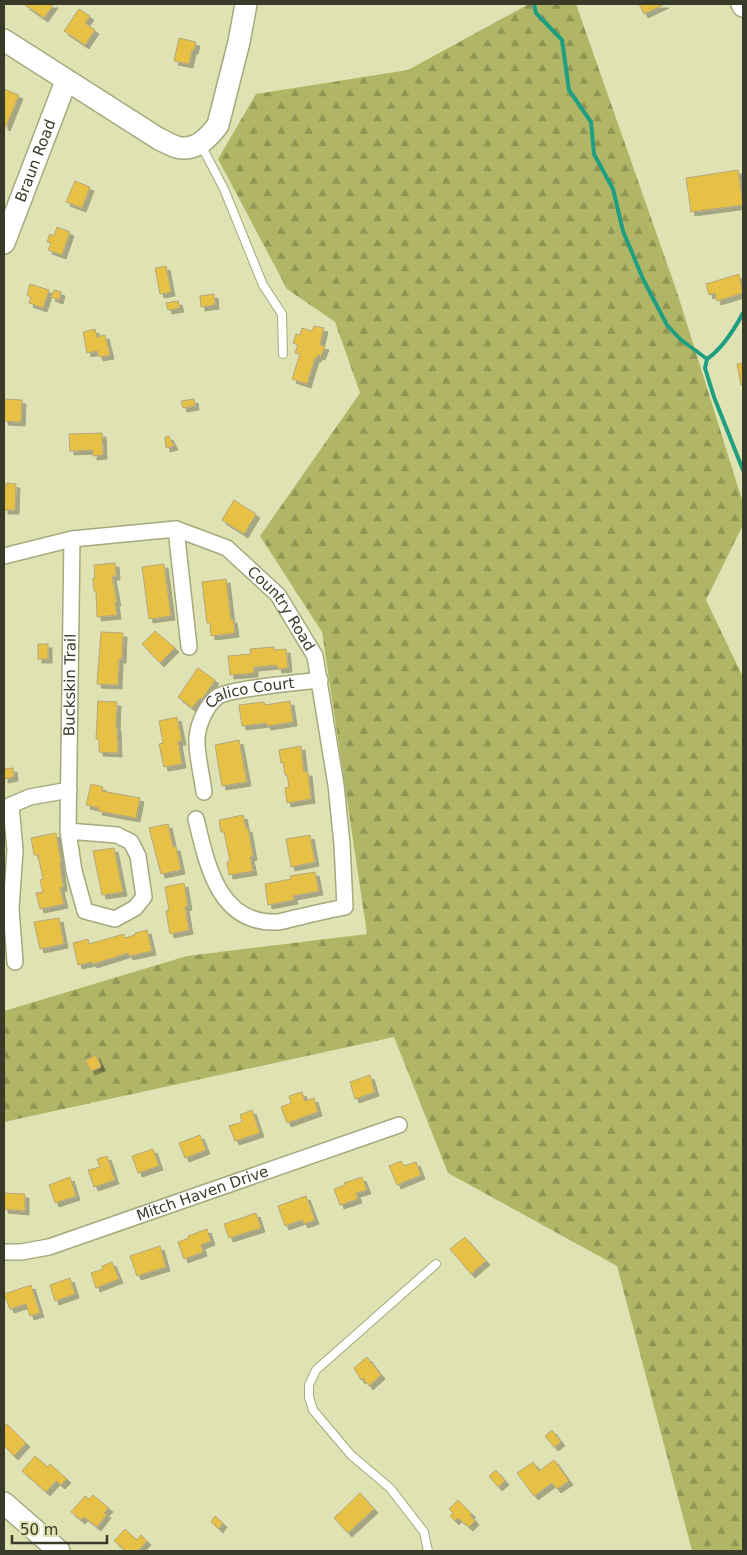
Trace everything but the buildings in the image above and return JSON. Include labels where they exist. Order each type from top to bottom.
[{"type":"street","points":[[4,40],[159,139],[181,148],[200,144],[210,136],[218,125],[239,42],[246,4]]},
{"type":"street","name":"Braun Road","points":[[4,243],[66,80]]},
{"type":"street","points":[[176,529],[189,647]]},
{"type":"street","name":"Country Road","points":[[4,556],[72,538],[176,529],[227,548],[278,595],[315,656],[336,785],[342,844],[345,907],[278,922],[251,919],[233,907],[218,890],[208,866],[196,819]]},
{"type":"street","name":"Buckskin Trail","points":[[68,831],[117,836],[131,842],[138,856],[144,897],[135,908],[114,919],[85,911],[74,871],[68,831],[72,538]]},
{"type":"street","name":"Calico Court","points":[[204,792],[197,738],[202,718],[218,696],[235,691],[320,680]]},
{"type":"street","points":[[15,962],[11,910],[15,850],[11,805],[30,797],[69,790]]},
{"type":"street","name":"Mitch Haven Drive","points":[[4,1252],[21,1252],[49,1247],[398,1124]]},
{"type":"street","points":[[4,1503],[59,1551]]},
{"type":"lane","points":[[200,144],[224,189],[263,285],[282,314],[283,354]]},
{"type":"lane","points":[[428,1551],[424,1532],[390,1488],[351,1455],[313,1410],[309,1397],[310,1385],[316,1370],[436,1264]]},
{"type":"green space","points":[[529,4],[576,4],[677,292],[743,503],[743,525],[706,600],[743,677],[743,1551],[692,1551],[617,1266],[448,1173],[394,1037],[4,1122],[4,1011],[187,956],[367,934],[322,632],[260,536],[360,393],[335,322],[287,289],[218,159],[256,94],[408,70]]},
{"type":"waterway","points":[[534,4],[536,13],[562,40],[569,90],[591,122],[594,154],[613,189],[623,231],[643,279],[667,325],[680,339],[707,359],[705,368],[714,397],[743,470]]},
{"type":"waterway","points":[[707,359],[728,338],[743,313]]}]
